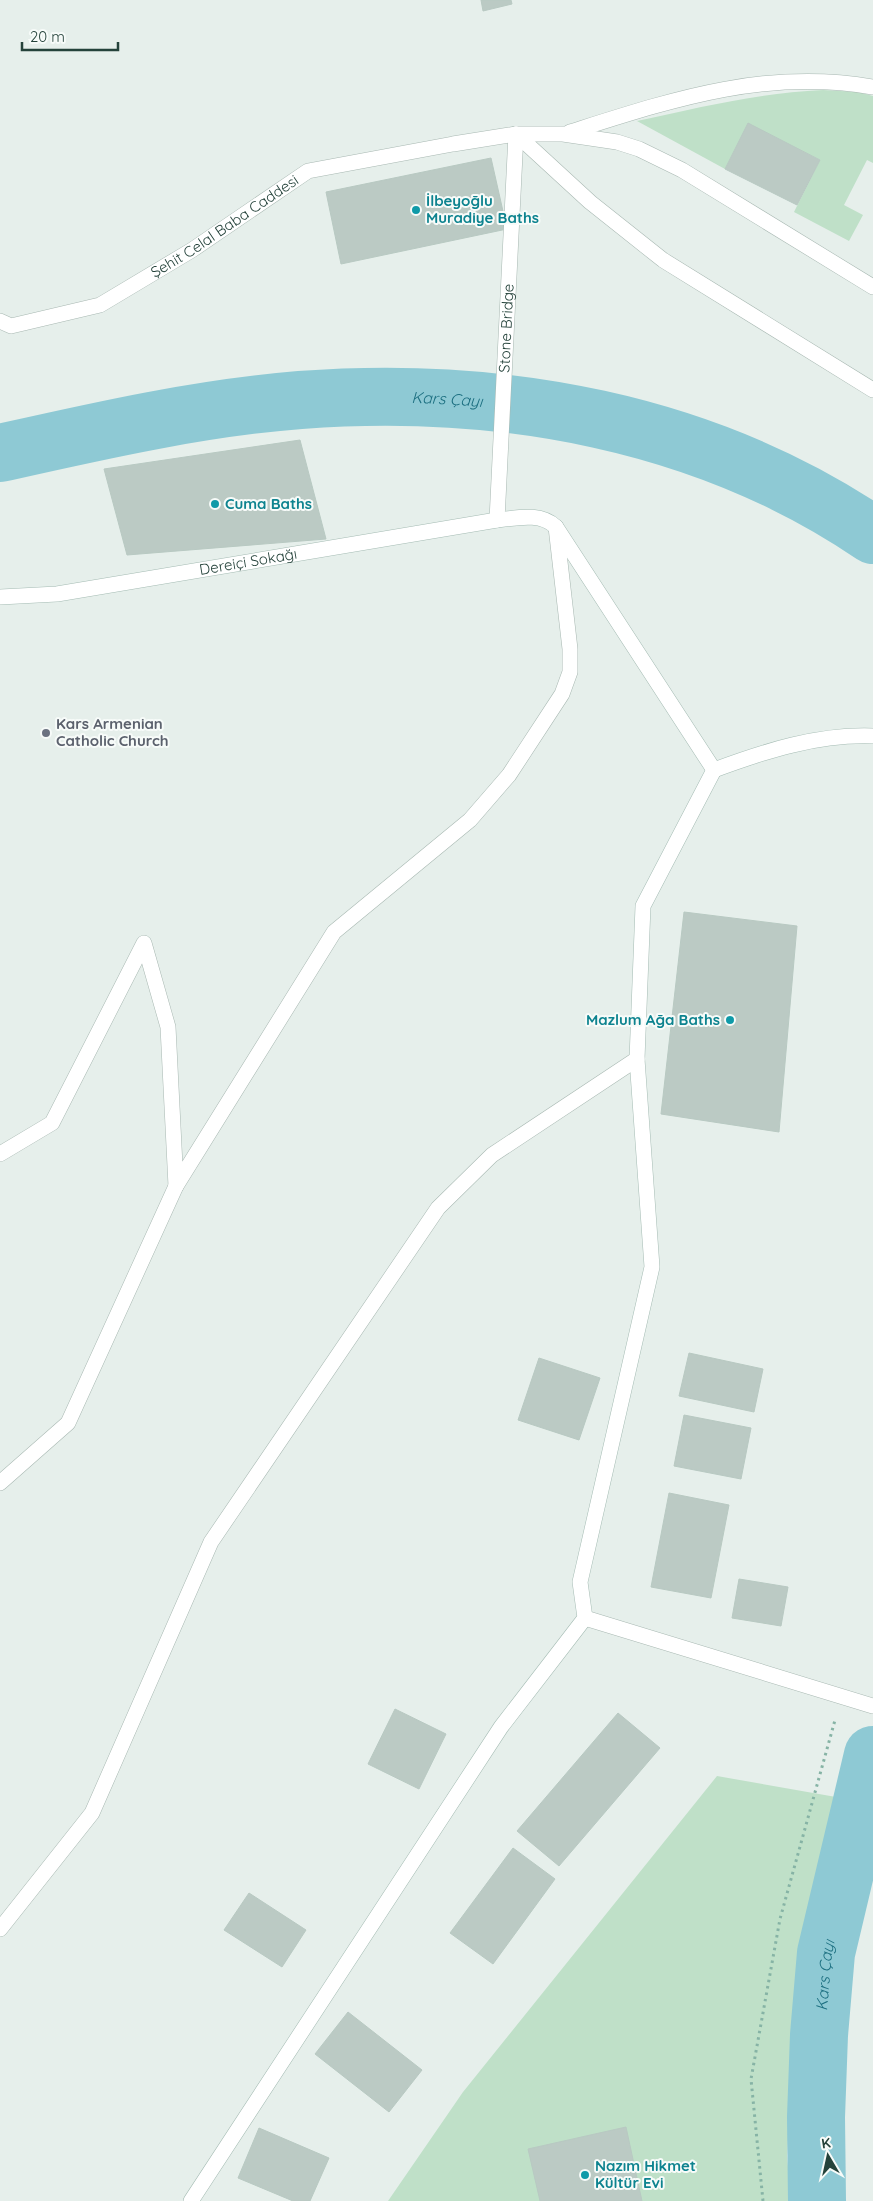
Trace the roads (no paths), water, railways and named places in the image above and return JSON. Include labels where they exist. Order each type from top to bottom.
[{"type":"street","points":[[563,134],[682,98],[753,83],[803,79],[842,81],[873,87]]},
{"type":"street","points":[[516,134],[590,202],[663,260],[873,390]]},
{"type":"street","name":"Şehit Celal Baba Caddesi","points":[[0,321],[11,326],[100,305],[192,250],[308,172],[516,134],[563,134]]},
{"type":"street","name":"Stone Bridge","points":[[497,520],[516,134]]},
{"type":"street","points":[[563,134],[617,142],[639,149],[682,170],[873,287]]},
{"type":"street","name":"Dereiçi Sokağı","points":[[0,596],[31,597],[57,594],[497,520],[539,518],[549,521],[556,527]]},
{"type":"street","points":[[556,527],[714,770]]},
{"type":"street","points":[[0,1483],[68,1423],[176,1186],[334,932],[470,820],[509,775],[562,694],[570,672],[570,649],[556,527]]},
{"type":"street","points":[[191,2201],[501,1727],[585,1618],[580,1582],[652,1267],[637,1059],[643,906],[714,770],[746,758],[812,740],[873,736]]},
{"type":"street","points":[[0,1154],[52,1123],[144,943],[168,1027],[176,1186]]},
{"type":"street","points":[[0,1929],[92,1813],[211,1542],[438,1208],[492,1155],[637,1059]]},
{"type":"street","points":[[585,1618],[873,1706]]},
{"type":"waterway","name":"Kars Çayı","points":[[0,453],[187,414],[300,400],[375,397],[450,399],[525,406],[598,419],[671,438],[741,464],[808,496],[873,535]]},
{"type":"waterway","name":"Kars Çayı","points":[[817,2201],[816,2117],[819,2035],[826,1953],[873,1755]]},
{"type":"place","name":"İlbeyoğlu Muradiye Baths","points":[[416,210]]},
{"type":"place","name":"Cuma Baths","points":[[215,504]]},
{"type":"place","name":"Kars Armenian Catholic Church","points":[[46,733]]},
{"type":"place","name":"Mazlum Ağa Baths","points":[[730,1020]]},
{"type":"place","name":"Nazım Hikmet Kültür Evi","points":[[585,2175]]}]
